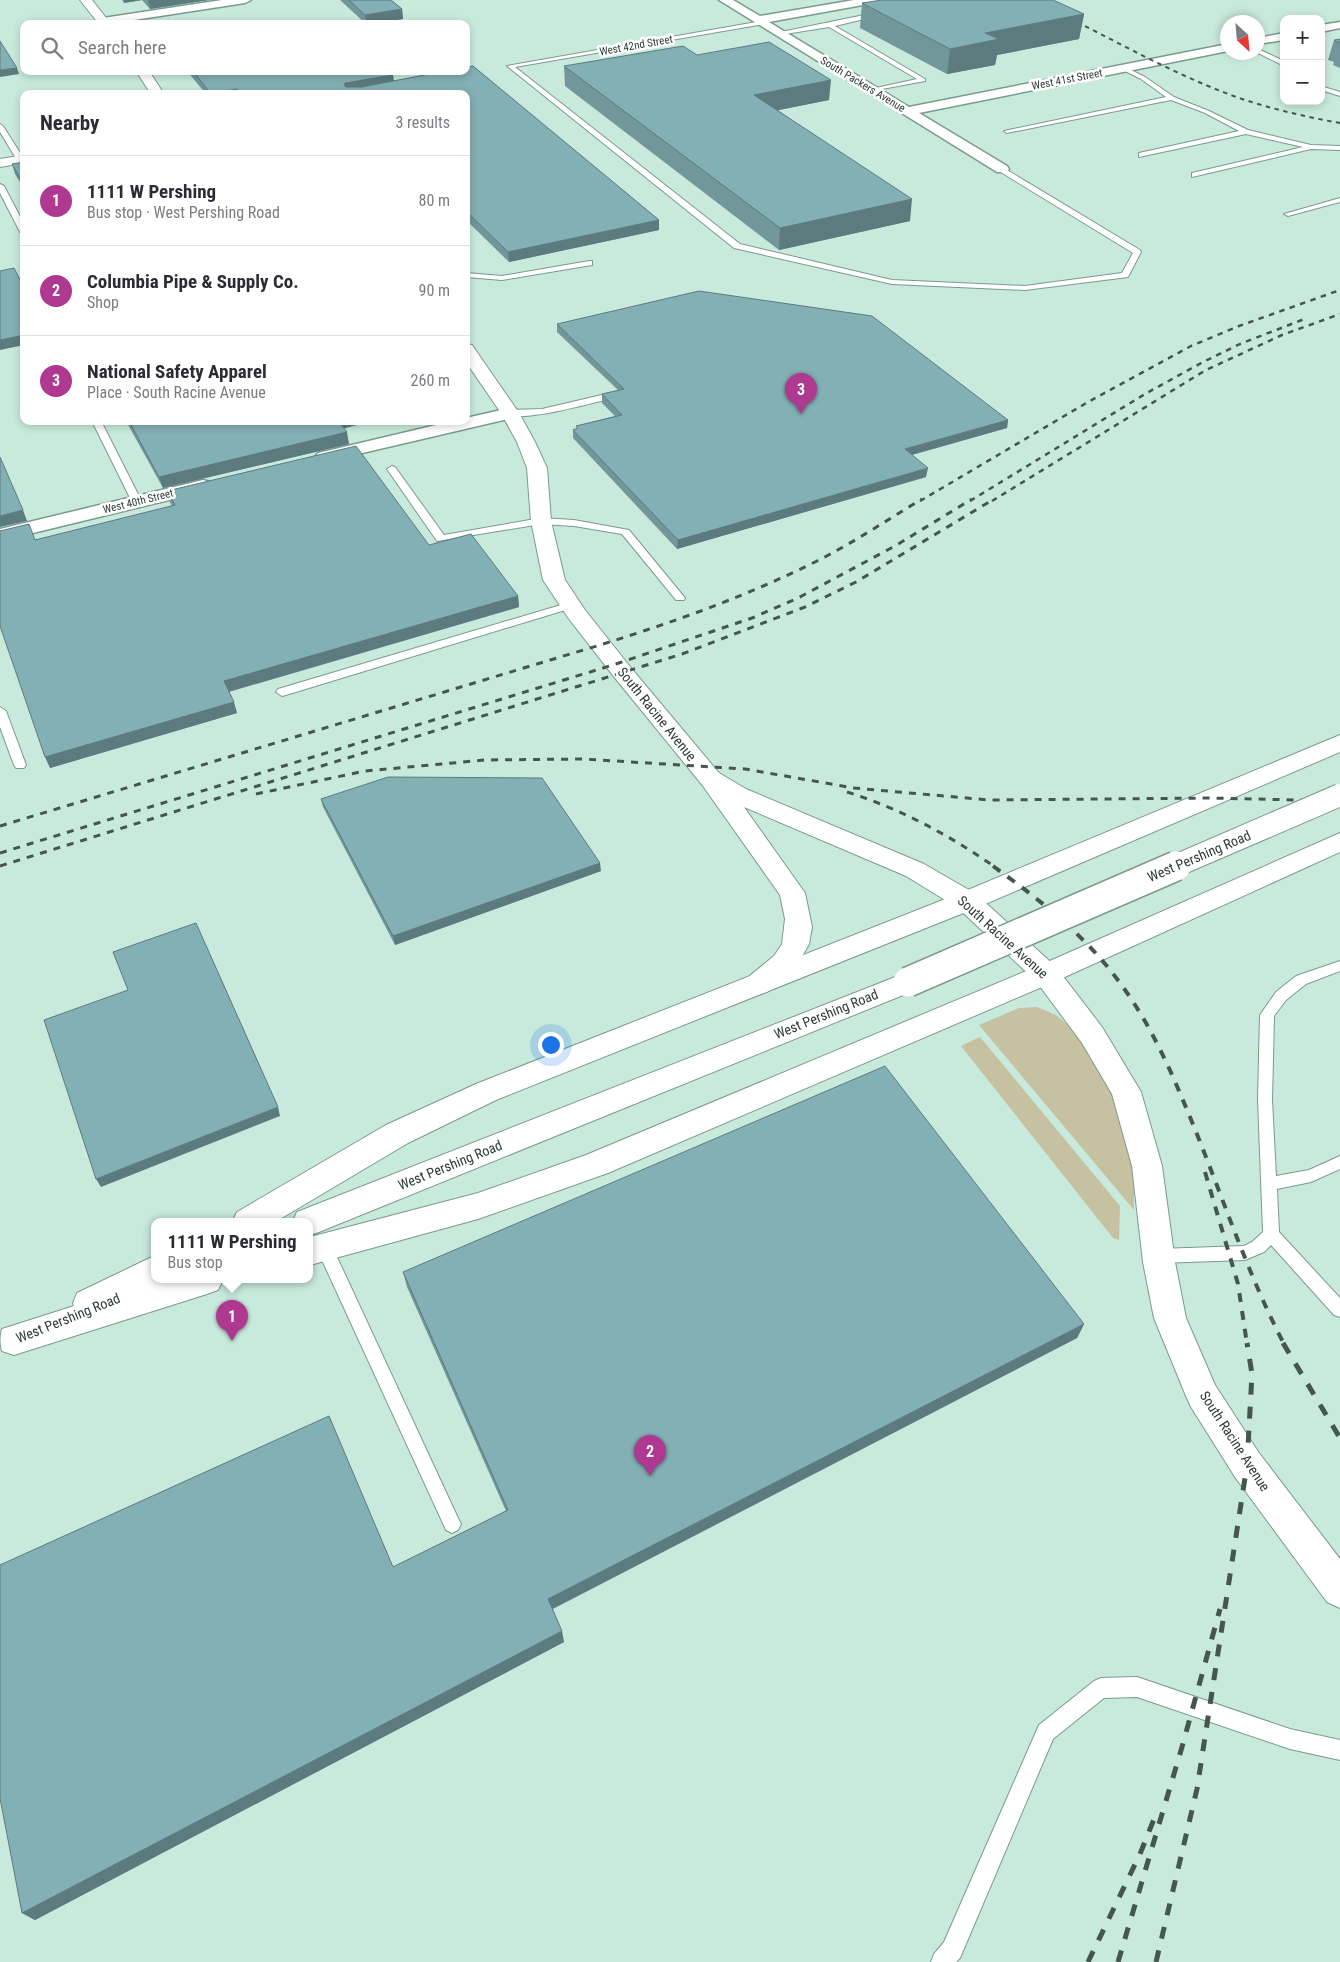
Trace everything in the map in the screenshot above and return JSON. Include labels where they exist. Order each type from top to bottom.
[{"type":"main road","points":[[86,0],[102,20]]},
{"type":"main road","points":[[145,75],[155,90]]},
{"type":"main road","points":[[0,163],[20,159]]},
{"type":"main road","name":"South Racine Avenue","points":[[470,355],[510,413],[526,442],[537,468],[541,521],[554,580],[623,673],[710,779],[737,795],[915,870],[967,901],[1046,974],[1092,1034],[1126,1092],[1147,1166],[1159,1256],[1170,1318],[1203,1396],[1247,1465],[1340,1589]]},
{"type":"main road","points":[[255,1218],[397,1134],[486,1092],[967,901],[1340,743]]},
{"type":"main road","points":[[710,779],[792,893],[799,914],[798,939],[787,961],[757,985]]},
{"type":"main road","name":"West Pershing Road","points":[[313,1220],[908,982],[1340,795]]},
{"type":"main road","points":[[317,1249],[478,1206],[596,1164],[1046,974],[1340,842]]},
{"type":"main road","points":[[7,1343],[151,1271]]},
{"type":"main road","name":"West Pershing Road","points":[[7,1343],[157,1283]]},
{"type":"main road","points":[[7,1343],[197,1283]]},
{"type":"street","points":[[117,20],[245,0]]},
{"type":"street","name":"South Packers Avenue","points":[[724,0],[1002,169]]},
{"type":"street","name":"West 42nd Street","points":[[760,21],[874,0]]},
{"type":"street","points":[[1325,28],[1340,25]]},
{"type":"street","points":[[1265,40],[1280,37]]},
{"type":"street","name":"West 41st Street","points":[[907,111],[1220,49]]},
{"type":"street","points":[[470,423],[510,413]]},
{"type":"street","points":[[309,461],[460,425]]},
{"type":"street","name":"West 40th Street","points":[[0,535],[223,481]]},
{"type":"lane","points":[[779,33],[830,25],[880,14]]},
{"type":"lane","name":"West 42nd Street","points":[[760,21],[510,66],[737,246],[892,282],[1025,288],[1125,275],[1136,252],[1002,169]]},
{"type":"lane","points":[[830,25],[923,80],[873,90]]},
{"type":"lane","points":[[1265,54],[1280,62]]},
{"type":"lane","points":[[1123,68],[1143,78],[1172,98],[1207,112],[1246,132],[1311,147],[1340,148]]},
{"type":"lane","points":[[1325,89],[1340,94]]},
{"type":"lane","points":[[1007,131],[1172,98]]},
{"type":"lane","points":[[0,126],[20,156]]},
{"type":"lane","points":[[1142,155],[1246,132]]},
{"type":"lane","points":[[1194,175],[1311,147]]},
{"type":"lane","points":[[0,186],[20,224]]},
{"type":"lane","points":[[1288,214],[1340,200]]},
{"type":"lane","points":[[470,272],[502,278],[589,263]]},
{"type":"lane","points":[[510,413],[542,412],[606,397]]},
{"type":"lane","points":[[98,425],[137,502]]},
{"type":"lane","points":[[392,468],[441,539],[541,521],[574,523],[625,532],[680,598]]},
{"type":"lane","points":[[282,692],[571,605]]},
{"type":"lane","points":[[0,711],[20,765]]},
{"type":"lane","points":[[1340,966],[1301,980],[1281,996],[1268,1015],[1265,1100],[1270,1234],[1340,1310]]},
{"type":"lane","points":[[1268,1184],[1311,1176],[1340,1162]]},
{"type":"lane","points":[[1159,1256],[1245,1253],[1258,1247],[1270,1234]]},
{"type":"lane","points":[[317,1249],[452,1524]]},
{"type":"lane","points":[[942,1962],[952,1950],[1046,1732],[1101,1688],[1137,1687],[1290,1740],[1340,1750]]},
{"type":"shaded area","points":[[1037,1007],[1056,1015],[1075,1031],[1117,1097],[1134,1171],[1134,1210],[979,1025],[1019,1008]]},
{"type":"shaded area","points":[[980,1037],[1120,1206],[1119,1240],[1113,1238],[961,1046]]},
{"type":"building","points":[[349,0],[391,0],[402,9],[365,15]]},
{"type":"building","points":[[882,0],[1053,0],[1084,14],[985,33],[999,39],[950,49],[862,3]]},
{"type":"building","points":[[0,41],[17,68],[0,70]]},
{"type":"building","points":[[769,42],[831,80],[754,95],[912,199],[780,228],[564,66],[683,46],[697,55]]},
{"type":"building","points":[[470,66],[473,66],[659,220],[508,252],[470,215],[470,90],[208,90],[196,75],[393,75],[345,83],[344,85],[346,87],[362,87],[424,75],[470,75]]},
{"type":"building","points":[[20,163],[20,178],[12,164]]},
{"type":"building","points":[[14,268],[20,279],[20,336],[0,340],[0,271]]},
{"type":"building","points":[[699,291],[872,316],[1008,420],[905,449],[928,468],[678,540],[573,430],[578,428],[576,426],[622,415],[602,394],[624,389],[557,324]]},
{"type":"building","points":[[131,425],[341,425],[347,432],[159,477]]},
{"type":"building","points":[[356,446],[429,545],[471,534],[518,596],[224,681],[234,702],[45,757],[0,626],[0,531],[29,524],[35,540],[175,505],[167,491]]},
{"type":"building","points":[[0,457],[23,510],[0,516]]},
{"type":"building","points":[[388,777],[542,778],[600,863],[393,936],[321,799]]},
{"type":"building","points":[[196,923],[278,1107],[96,1179],[44,1020],[128,990],[113,952]]},
{"type":"building","points":[[885,1066],[1084,1324],[548,1599],[562,1631],[22,1913],[0,1798],[0,1565],[329,1416],[393,1567],[508,1510],[403,1272]]},
{"type":"railway","points":[[1069,18],[1153,61],[1217,90],[1276,109],[1340,123]]},
{"type":"railway","points":[[920,501],[1088,402],[1191,346],[1239,326],[1340,290]]},
{"type":"railway","points":[[992,501],[1206,370],[1282,335],[1340,314]]},
{"type":"railway","points":[[970,501],[1145,394],[1203,362],[1240,344],[1307,318]]},
{"type":"railway","points":[[0,826],[600,645],[683,618],[791,574],[857,539],[922,499]]},
{"type":"railway","points":[[0,853],[616,664],[752,618],[798,598],[895,546],[972,499]]},
{"type":"railway","points":[[0,866],[682,654],[805,607],[856,582],[994,499]]},
{"type":"railway","points":[[256,794],[365,771],[485,760],[583,759],[745,769],[854,788],[989,800],[1210,798],[1340,801]]},
{"type":"railway","points":[[847,792],[886,806],[924,824],[960,844],[995,867]]},
{"type":"railway","points":[[993,866],[1028,892],[1077,934],[1107,966],[1140,1013],[1173,1077],[1257,1287],[1284,1344]]},
{"type":"railway","points":[[1205,1172],[1238,1284],[1247,1344]]},
{"type":"railway","points":[[1156,1962],[1197,1789],[1247,1465],[1252,1374],[1247,1343]]},
{"type":"railway","points":[[1283,1343],[1340,1438]]},
{"type":"railway","points":[[1118,1962],[1182,1747],[1220,1609]]},
{"type":"railway","points":[[1088,1962],[1140,1854],[1154,1819]]},
{"type":"place","name":"National Safety Apparel","points":[[801,414]]},
{"type":"place","name":"1111 W Pershing","points":[[232,1341]]},
{"type":"place","name":"Columbia Pipe & Supply Co.","points":[[650,1476]]}]
